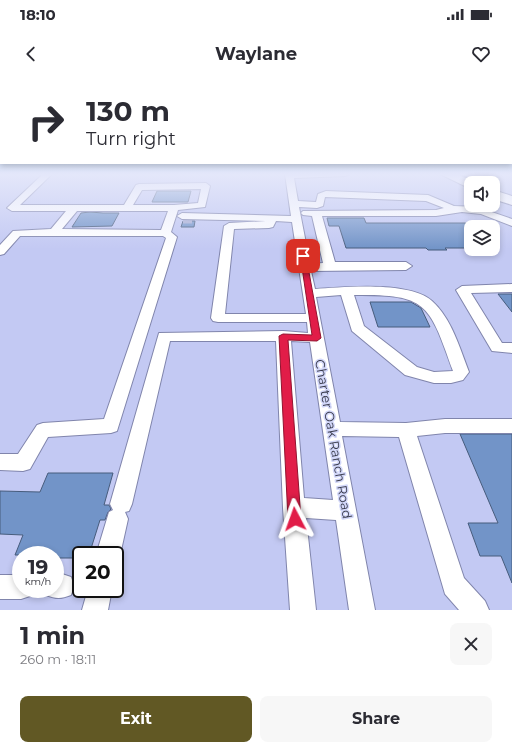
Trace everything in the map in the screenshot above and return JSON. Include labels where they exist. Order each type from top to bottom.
[{"type":"street","points":[[22,199],[12,208],[127,208],[173,219],[202,205],[203,199]]},
{"type":"street","points":[[127,208],[132,199]]},
{"type":"street","name":"Charter Oak Ranch Road","points":[[293,199],[362,610]]},
{"type":"street","points":[[321,199],[317,209],[330,266]]},
{"type":"street","points":[[430,199],[453,209]]},
{"type":"street","points":[[54,232],[74,208]]},
{"type":"street","points":[[0,252],[17,233],[54,232],[173,219],[272,219],[295,212],[317,209],[436,213],[453,209],[488,212],[512,223]]},
{"type":"street","points":[[0,462],[23,462],[43,430],[111,426],[172,237],[173,219]]},
{"type":"street","points":[[196,219],[258,219]]},
{"type":"street","points":[[272,219],[269,225],[229,226],[218,318],[313,318]]},
{"type":"street","points":[[305,268],[330,266],[406,266]]},
{"type":"street","points":[[512,288],[462,290],[497,348],[512,348]]},
{"type":"street","points":[[309,293],[347,292],[394,292],[418,296],[435,313],[461,372],[458,376],[439,378],[419,375],[411,371],[357,328],[347,292]]},
{"type":"street","points":[[110,546],[164,336],[283,336],[317,338]]},
{"type":"street","points":[[283,336],[294,508],[303,610]]},
{"type":"street","points":[[332,429],[406,430],[445,426],[512,426]]},
{"type":"street","points":[[406,430],[454,585],[476,610]]},
{"type":"street","points":[[294,508],[345,510]]},
{"type":"street","points":[[0,587],[12,586]]},
{"type":"street","points":[[95,610],[98,598]]},
{"type":"building","points":[[153,199],[189,199],[188,202],[152,202]]},
{"type":"building","points":[[81,213],[119,213],[112,226],[72,227]]},
{"type":"building","points":[[327,218],[364,218],[366,223],[464,223],[464,248],[428,250],[426,248],[346,248],[339,226],[329,226]]},
{"type":"building","points":[[183,221],[195,221],[194,227],[181,227]]},
{"type":"building","points":[[498,294],[512,294],[512,312]]},
{"type":"building","points":[[370,302],[411,302],[421,308],[430,327],[378,327]]},
{"type":"building","points":[[460,434],[512,434],[512,583],[501,556],[480,556],[468,523],[498,523]]},
{"type":"building","points":[[48,473],[113,473],[104,505],[109,505],[111,509],[105,520],[100,520],[92,546],[72,546],[72,558],[64,558],[64,546],[19,546],[23,535],[0,534],[0,491],[40,492]]},
{"type":"tunnel","points":[[183,219],[196,219]]},
{"type":"route","points":[[295,519],[283,336],[294,338],[317,338],[303,256]]}]
